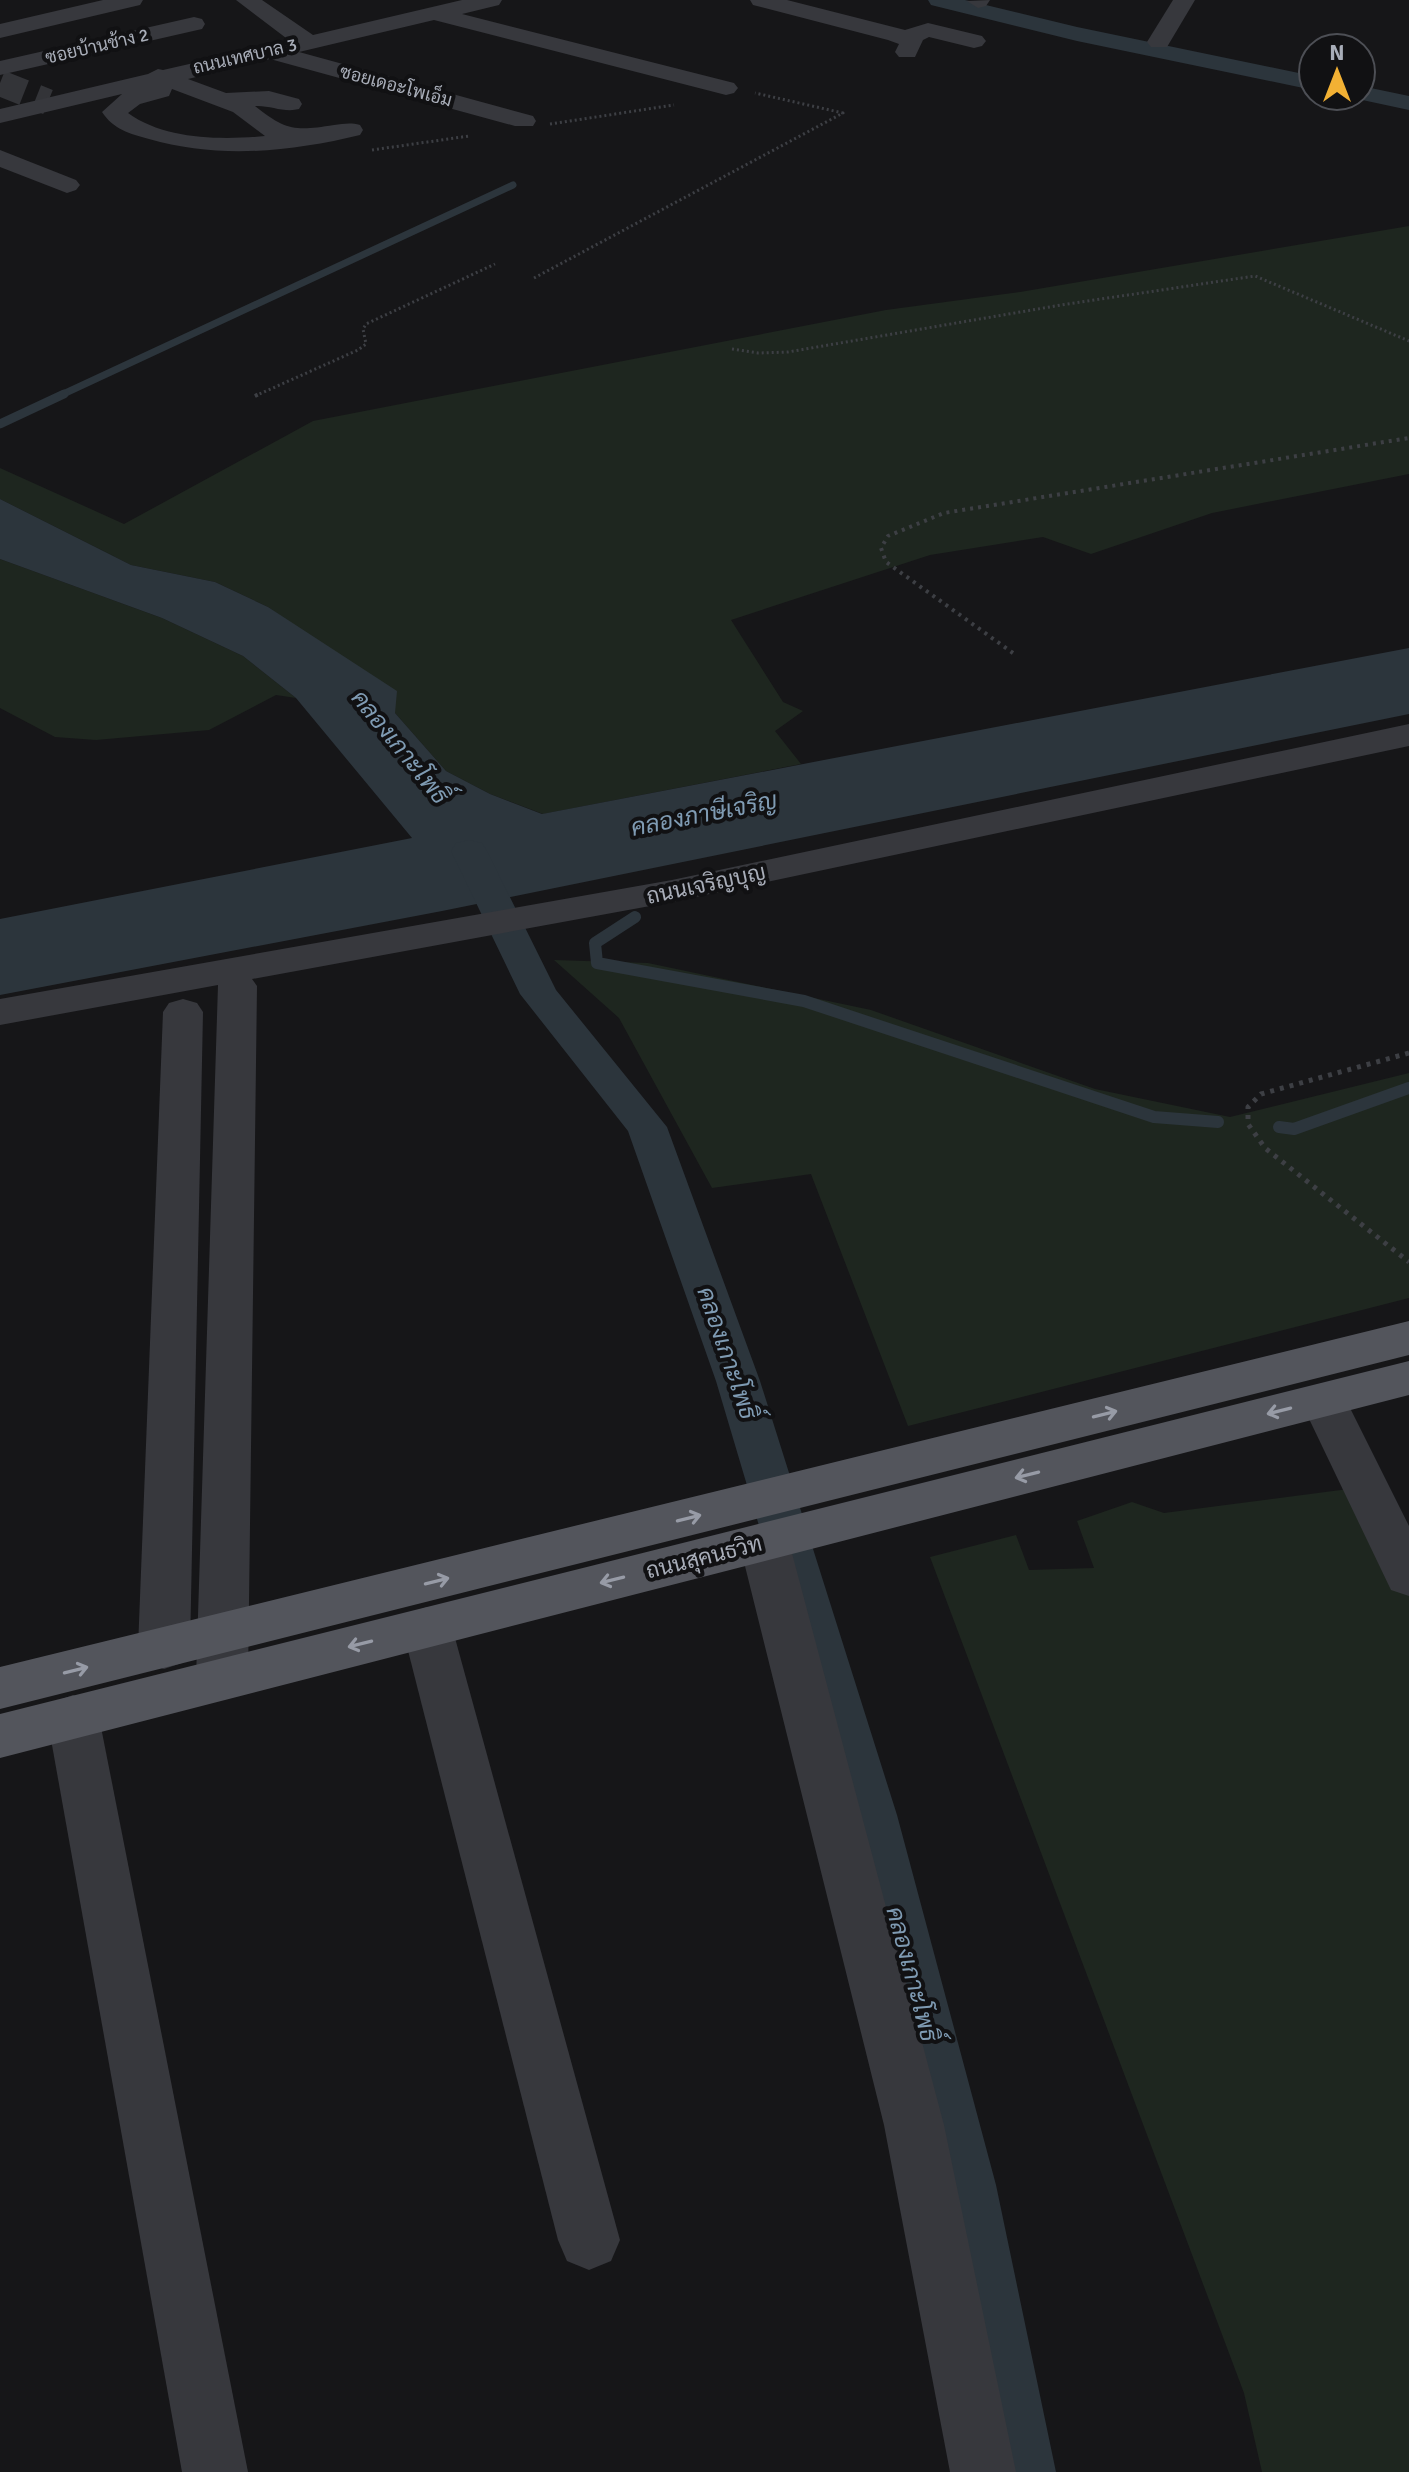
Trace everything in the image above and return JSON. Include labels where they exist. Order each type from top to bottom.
[{"type":"main road","name":"ถนนสุคนธวิท","points":[[0,1736],[73,1717],[223,1657],[1409,1338]]},
{"type":"main road","name":"ถนนสุคนธวิท","points":[[0,1688],[164,1648],[223,1657],[427,1627],[1409,1378]]},
{"type":"street","name":"ซอยบ้านช้าง 2","points":[[1,30],[79,5],[132,0]]},
{"type":"street","points":[[247,0],[307,42]]},
{"type":"street","points":[[393,0],[427,15],[564,45],[726,88]]},
{"type":"street","name":"ถนนเทศบาล 3","points":[[170,80],[235,73],[240,67],[233,59],[491,0]]},
{"type":"street","points":[[1159,42],[1184,0]]},
{"type":"street","points":[[743,19],[769,2],[906,45],[928,30],[974,41]]},
{"type":"street","name":"ซอยบ้านช้าง 2","points":[[0,68],[194,24]]},
{"type":"street","points":[[564,45],[589,33]]},
{"type":"street","points":[[496,49],[523,35]]},
{"type":"street","name":"ซอยเดอะโพเอ็ม","points":[[268,51],[531,123]]},
{"type":"street","points":[[170,80],[131,99],[114,112],[120,121],[207,146],[235,147],[351,130]]},
{"type":"street","points":[[0,116],[170,80],[242,107],[266,127],[293,138]]},
{"type":"street","points":[[225,100],[269,98],[290,104]]},
{"type":"street","points":[[0,158],[67,185]]},
{"type":"street","name":"ถนนเจริญบุญ","points":[[0,1012],[672,891],[1409,735]]},
{"type":"street","points":[[223,1657],[237,986]]},
{"type":"street","points":[[164,1648],[183,1012]]},
{"type":"street","points":[[1323,1400],[1409,1576]]},
{"type":"street","points":[[764,1542],[914,2125],[983,2472]]},
{"type":"street","points":[[427,1627],[589,2240]]},
{"type":"street","points":[[73,1717],[215,2472]]},
{"type":"path","points":[[534,278],[843,113],[756,93]]},
{"type":"path","points":[[531,123],[678,104]]},
{"type":"path","points":[[368,151],[476,135]]},
{"type":"path","points":[[255,396],[358,350],[366,344],[363,329],[366,324],[495,264]]},
{"type":"path","points":[[732,349],[758,353],[788,352],[1061,305],[1255,276],[1409,341]]},
{"type":"path","points":[[1013,653],[886,562],[881,548],[888,536],[944,513],[1409,438]]},
{"type":"path","points":[[1409,1053],[1261,1094],[1248,1107],[1248,1124],[1265,1148],[1409,1262]]},
{"type":"shaded area","points":[[1409,226],[1409,474],[1212,513],[1091,554],[1043,537],[930,555],[731,620],[783,702],[803,711],[775,731],[801,764],[543,814],[490,794],[446,771],[395,713],[329,650],[268,607],[215,582],[131,565],[0,499],[0,468],[124,524],[313,421],[886,310],[1020,292]]},
{"type":"shaded area","points":[[0,559],[162,618],[243,656],[296,698],[276,695],[209,730],[96,740],[55,737],[0,708]]},
{"type":"shaded area","points":[[554,960],[648,963],[871,1010],[1095,1089],[1230,1117],[1409,1073],[1409,1298],[908,1426],[811,1174],[712,1188],[619,1018]]},
{"type":"shaded area","points":[[1379,1485],[1409,1528],[1409,2472],[1262,2472],[1244,2393],[930,1557],[1016,1535],[1029,1570],[1094,1568],[1077,1521],[1132,1502],[1164,1513]]},
{"type":"water","name":"คลองภาษีเจริญ","points":[[0,499],[131,565],[215,582],[268,607],[397,691],[395,713],[446,771],[490,794],[542,814],[1409,648],[1409,714],[442,911],[0,995],[0,919],[412,838],[296,698],[243,656],[162,618],[0,559]]},
{"type":"waterway","points":[[939,0],[1077,34],[1297,80]]},
{"type":"waterway","points":[[1377,96],[1409,103]]},
{"type":"waterway","points":[[59,396],[513,185]]},
{"type":"waterway","points":[[0,424],[64,394]]},
{"type":"waterway","name":"คลองเกาะโพธิ์","points":[[469,851],[539,994],[647,1127],[738,1381],[871,1815],[967,2185],[1025,2472]]},
{"type":"waterway","points":[[635,917],[595,943],[597,963],[804,1001],[1154,1117],[1218,1122]]},
{"type":"waterway","points":[[1279,1127],[1294,1129],[1409,1088]]},
{"type":"tunnel","points":[[0,83],[48,102]]}]
